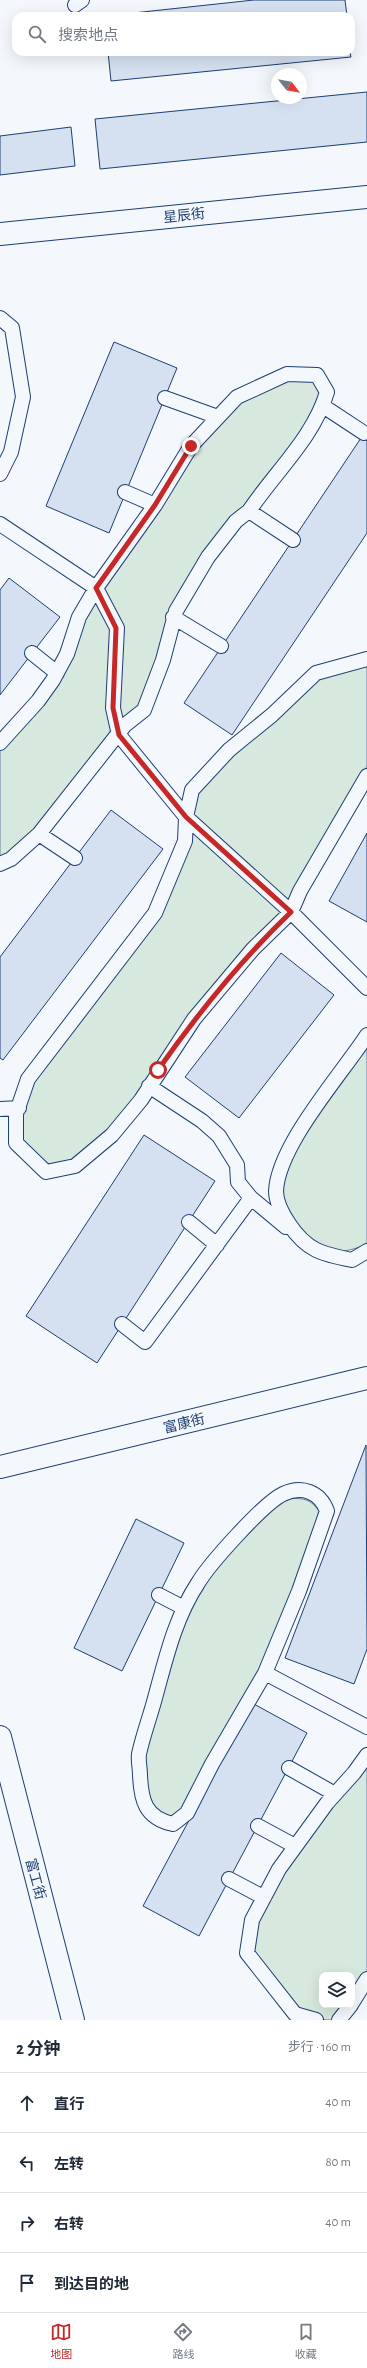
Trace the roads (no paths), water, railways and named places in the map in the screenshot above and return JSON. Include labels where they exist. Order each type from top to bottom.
[{"type":"street","name":"星辰街","points":[[0,234],[367,197]]},
{"type":"street","name":"富康街","points":[[0,1467],[367,1378]]},
{"type":"street","name":"富工街","points":[[0,1737],[3,1766],[73,2020]]},
{"type":"lane","points":[[0,318],[12,328],[23,397],[11,452],[0,474]]},
{"type":"lane","points":[[0,743],[38,701],[57,673],[67,654],[79,617],[96,588],[155,505],[191,446],[237,397],[286,374],[317,375],[327,392],[323,406],[309,432],[249,511],[236,521],[208,558],[173,617],[163,660],[144,710],[125,725],[119,735],[92,765],[40,834],[11,859],[1,865]]},
{"type":"lane","points":[[165,398],[218,417]]},
{"type":"lane","points":[[323,406],[364,433]]},
{"type":"lane","points":[[125,492],[155,505]]},
{"type":"lane","points":[[249,511],[293,540]]},
{"type":"lane","points":[[0,524],[96,588],[116,628],[113,708],[119,735],[186,817],[291,912],[367,988]]},
{"type":"lane","points":[[173,617],[222,646]]},
{"type":"lane","points":[[32,653],[57,673]]},
{"type":"lane","points":[[367,659],[316,673],[272,715],[230,750],[192,790],[186,817],[185,841],[154,913],[28,1079],[18,1108],[16,1143],[46,1172],[75,1166],[112,1135],[149,1086],[194,1019],[252,949],[291,912],[300,891],[367,776]]},
{"type":"lane","points":[[40,834],[74,858]]},
{"type":"lane","points":[[297,1236],[282,1213],[276,1191],[283,1162],[297,1134],[367,1035]]},
{"type":"lane","points":[[149,1086],[202,1121],[219,1136],[236,1165],[238,1182],[251,1198],[297,1236],[321,1254],[352,1260],[367,1251]]},
{"type":"lane","points":[[0,1108],[18,1108]]},
{"type":"lane","points":[[122,1324],[145,1342],[251,1198]]},
{"type":"lane","points":[[189,1222],[217,1245]]},
{"type":"lane","points":[[301,1489],[316,1495],[323,1501],[327,1511],[322,1531],[282,1634],[265,1673],[212,1764],[187,1813],[173,1824],[159,1821],[147,1809],[141,1790],[139,1755],[170,1642],[184,1608],[198,1582],[216,1558],[260,1512],[283,1494],[301,1489]]},
{"type":"lane","points":[[158,1595],[184,1608]]},
{"type":"lane","points":[[265,1673],[367,1727]]},
{"type":"lane","points":[[316,2020],[295,2014],[247,1953],[252,1920],[279,1868],[335,1794],[354,1773],[367,1755]]},
{"type":"lane","points":[[289,1768],[335,1794]]},
{"type":"lane","points":[[258,1826],[295,1846]]},
{"type":"lane","points":[[229,1880],[263,1897]]},
{"type":"lane","points":[[355,1998],[367,1979]]},
{"type":"lane","points":[[339,2020],[348,2008]]}]
